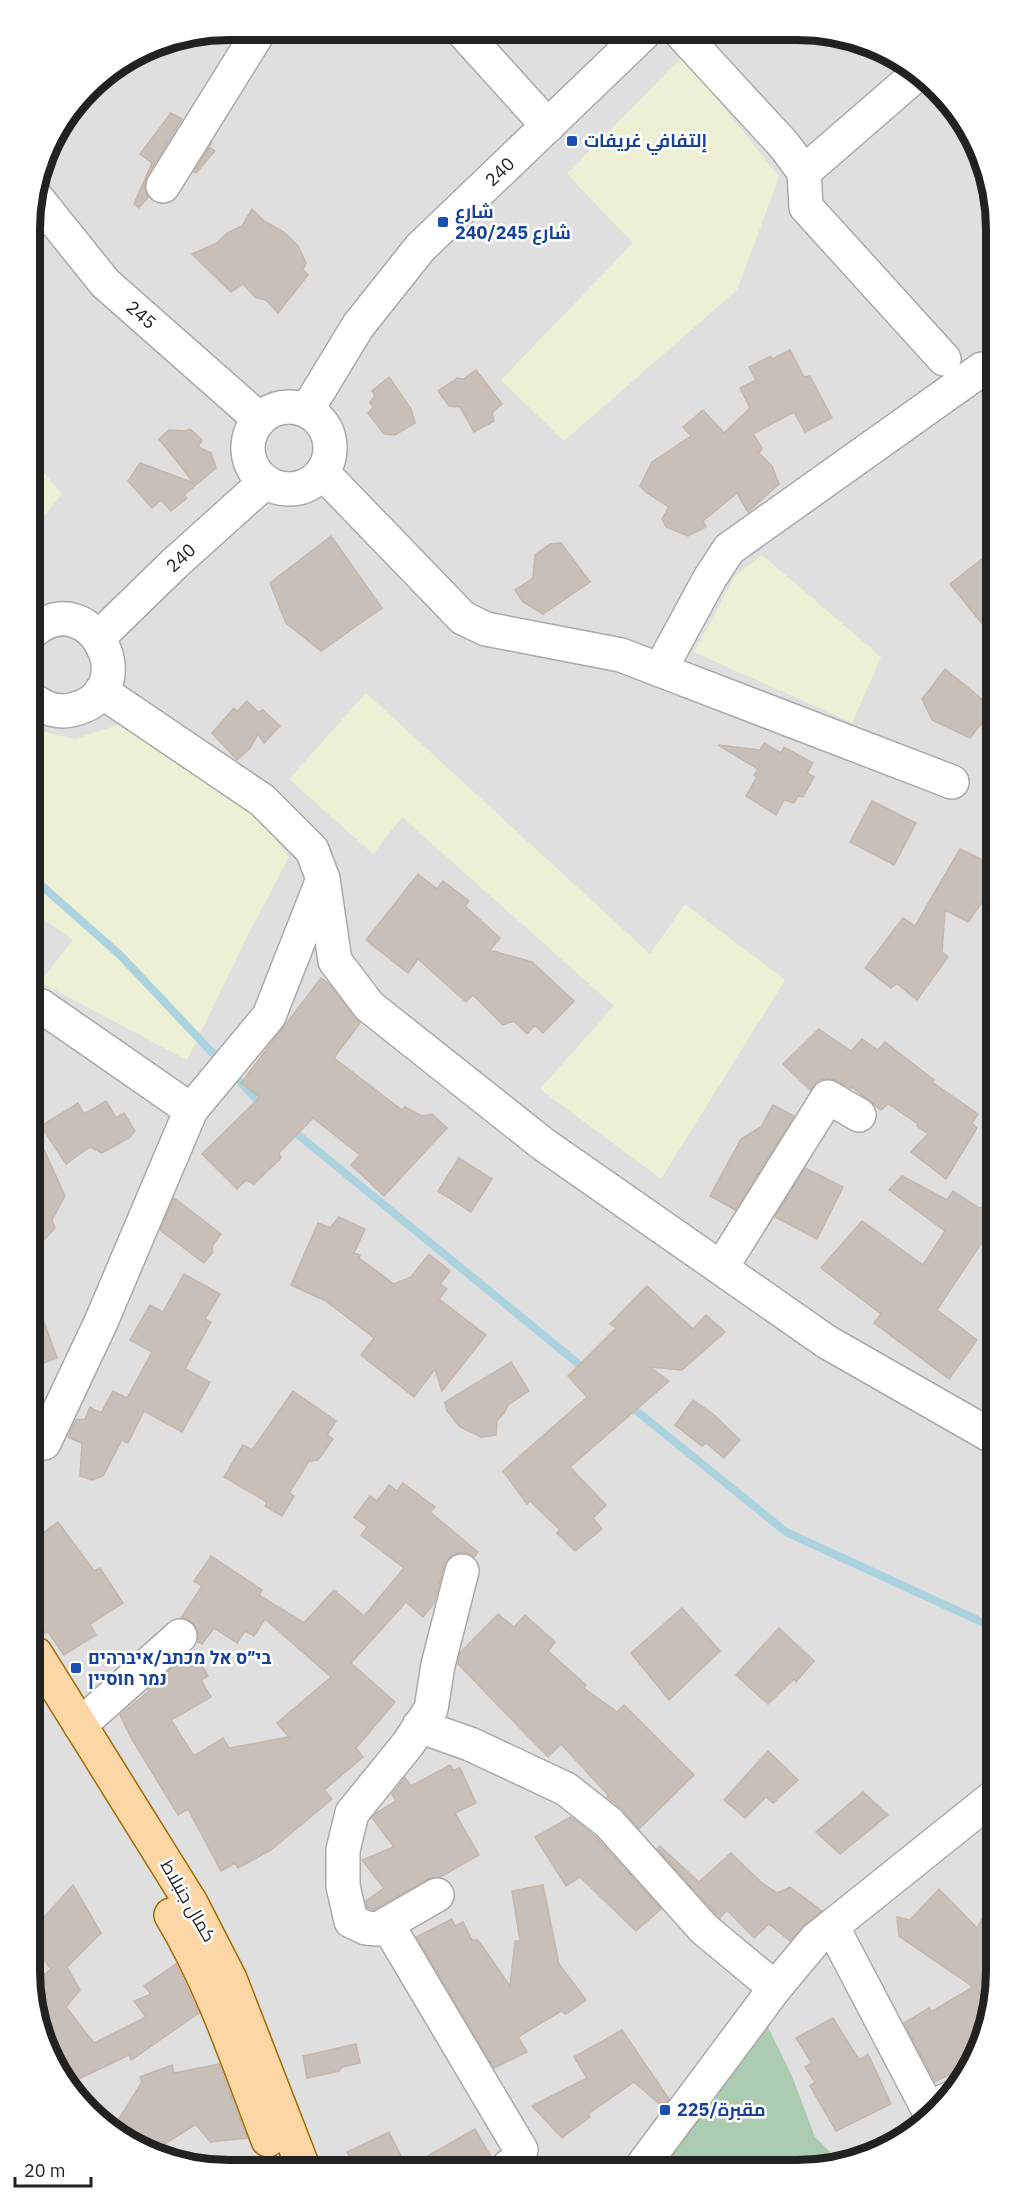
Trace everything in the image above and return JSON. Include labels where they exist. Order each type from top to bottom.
[{"type":"main road","name":"كمال جنبلاط","points":[[40,1661],[191,1903],[218,1953],[246,2017],[300,2160]]},
{"type":"main road","name":"كمال جنبلاط","points":[[40,1700],[180,1930],[222,2020],[275,2160]]},
{"type":"street","points":[[163,186],[254,40]]},
{"type":"street","points":[[469,40],[548,126]]},
{"type":"street","name":"240","points":[[307,410],[358,326],[420,248],[637,40]]},
{"type":"street","points":[[687,40],[784,145],[804,172],[806,207],[944,359]]},
{"type":"street","points":[[804,172],[911,79]]},
{"type":"street","name":"245","points":[[42,205],[105,283],[259,419]]},
{"type":"street","points":[[660,670],[710,578],[729,549],[982,369]]},
{"type":"street","points":[[285,407],[307,410],[321,423],[328,435],[330,447],[328,460],[314,481],[302,487],[277,488],[256,474],[250,464],[247,452],[252,429],[259,419],[271,411],[285,407]]},
{"type":"street","points":[[322,472],[463,618],[486,629],[621,655],[952,782]]},
{"type":"street","name":"240","points":[[99,637],[174,564],[265,482]]},
{"type":"street","points":[[41,705],[51,710],[65,711],[91,702],[101,691],[107,678],[109,664],[106,650],[99,637],[88,627],[75,621],[42,620]]},
{"type":"street","points":[[101,691],[262,800],[312,850],[323,879],[335,961],[369,1006],[543,1144],[827,1342],[986,1433]]},
{"type":"street","points":[[44,1443],[101,1322],[191,1110],[269,1016],[323,879]]},
{"type":"street","points":[[41,1006],[191,1110]]},
{"type":"street","points":[[721,1268],[828,1097],[859,1115]]},
{"type":"street","points":[[437,1895],[378,1929],[366,1928],[351,1921],[343,1886],[343,1850],[352,1813],[420,1726],[431,1708],[438,1665],[462,1571]]},
{"type":"street","points":[[80,1725],[180,1636]]},
{"type":"street","points":[[420,1726],[470,1744],[566,1789],[609,1823],[704,1929],[775,1988]]},
{"type":"street","points":[[647,2160],[775,1988],[815,1940],[986,1803]]},
{"type":"street","points":[[387,1924],[521,2150],[517,2160]]},
{"type":"street","points":[[832,1926],[928,2108]]},
{"type":"shaded area","points":[[230,40],[797,40],[834,44],[881,60],[922,87],[940,105],[961,135],[980,181],[985,205],[986,230],[986,1984],[983,2008],[972,2044],[955,2076],[940,2096],[902,2129],[870,2146],[846,2154],[822,2159],[797,2160],[217,2160],[193,2157],[146,2141],[115,2121],[96,2105],[66,2066],[47,2020],[40,1971],[41,217],[47,181],[55,157],[66,135],[87,105],[105,87],[146,60],[181,47]]},
{"type":"green space","points":[[683,56],[779,177],[737,290],[564,441],[501,380],[633,243],[567,174]]},
{"type":"green space","points":[[41,469],[62,494],[41,519]]},
{"type":"green space","points":[[762,555],[881,657],[852,723],[694,652],[735,576]]},
{"type":"green space","points":[[366,693],[650,954],[685,904],[785,980],[661,1179],[540,1089],[614,1006],[402,817],[373,854],[289,779]]},
{"type":"green space","points":[[121,724],[237,788],[289,857],[187,1060],[41,982],[73,940],[41,917],[41,731],[75,739]]},
{"type":"green space","points":[[767,2025],[792,2076],[815,2137],[833,2157],[797,2160],[668,2160]]},
{"type":"building","points":[[171,113],[182,119],[147,176],[144,186],[148,197],[139,208],[134,204],[152,163],[140,154]]},
{"type":"building","points":[[209,147],[215,151],[196,173],[194,172]]},
{"type":"building","points":[[252,209],[264,221],[284,232],[298,246],[306,263],[303,269],[308,275],[278,313],[266,300],[256,298],[243,284],[231,292],[192,254],[217,243],[227,233],[242,226]]},
{"type":"building","points":[[790,350],[804,377],[810,376],[832,418],[805,432],[794,412],[753,434],[762,448],[759,453],[772,466],[779,484],[748,512],[737,493],[703,521],[706,527],[688,536],[666,527],[662,519],[669,507],[640,486],[652,462],[691,436],[683,427],[703,410],[724,433],[750,408],[740,388],[756,380],[749,367]]},
{"type":"building","points":[[476,370],[502,404],[492,413],[494,421],[474,432],[460,407],[449,406],[438,391],[457,378],[463,379]]},
{"type":"building","points":[[389,377],[411,409],[415,423],[395,435],[384,434],[368,413],[373,407],[370,402],[375,396],[372,391]]},
{"type":"building","points":[[190,429],[202,440],[198,447],[211,453],[216,468],[184,495],[187,498],[171,511],[161,500],[152,508],[128,481],[140,463],[194,483],[159,439],[169,430]]},
{"type":"building","points":[[331,536],[382,608],[321,651],[286,623],[270,583]]},
{"type":"building","points":[[561,543],[590,582],[543,614],[523,602],[515,590],[533,578],[535,555],[550,544]]},
{"type":"building","points":[[986,556],[986,629],[950,584]]},
{"type":"building","points":[[945,669],[986,702],[986,718],[970,738],[932,720],[922,699]]},
{"type":"building","points":[[247,701],[258,712],[263,710],[280,726],[264,743],[258,734],[250,748],[237,760],[212,733],[234,708],[237,711]]},
{"type":"building","points":[[764,743],[781,753],[784,747],[813,763],[807,773],[814,777],[803,797],[798,796],[794,803],[784,800],[776,815],[746,796],[757,777],[754,775],[758,769],[718,745],[760,750]]},
{"type":"building","points":[[872,801],[916,823],[894,865],[850,842]]},
{"type":"building","points":[[960,849],[986,862],[986,897],[968,922],[945,910],[942,952],[948,957],[917,1000],[897,984],[891,988],[865,968],[903,918],[915,926]]},
{"type":"building","points":[[418,874],[437,889],[443,881],[469,901],[465,906],[500,938],[490,950],[532,962],[574,1001],[543,1033],[535,1025],[527,1034],[514,1021],[503,1025],[473,995],[466,1002],[418,959],[408,973],[366,940]]},
{"type":"building","points":[[321,978],[328,983],[360,1023],[334,1058],[402,1110],[405,1107],[422,1116],[432,1114],[447,1128],[384,1196],[351,1165],[360,1155],[313,1118],[279,1153],[281,1158],[254,1184],[246,1180],[237,1189],[202,1154],[260,1097],[241,1083]]},
{"type":"building","points":[[819,1029],[851,1051],[862,1039],[878,1050],[885,1042],[934,1080],[932,1082],[978,1114],[972,1123],[977,1128],[946,1179],[911,1152],[928,1134],[917,1126],[918,1124],[888,1104],[881,1110],[852,1087],[828,1078],[820,1080],[810,1090],[783,1064]]},
{"type":"building","points":[[106,1101],[116,1118],[124,1113],[135,1131],[129,1138],[102,1153],[90,1147],[66,1164],[41,1126],[78,1103],[84,1114]]},
{"type":"building","points":[[773,1105],[794,1116],[735,1210],[710,1196],[741,1139],[761,1127]]},
{"type":"building","points":[[40,1142],[65,1196],[52,1220],[55,1228],[40,1243]]},
{"type":"building","points":[[459,1158],[492,1179],[471,1212],[438,1191]]},
{"type":"building","points":[[805,1168],[843,1187],[817,1239],[775,1217]]},
{"type":"building","points":[[902,1176],[947,1200],[953,1191],[979,1208],[986,1207],[986,1236],[937,1310],[977,1340],[949,1379],[874,1323],[881,1314],[821,1268],[862,1221],[923,1265],[945,1231],[889,1190]]},
{"type":"building","points":[[174,1198],[221,1234],[212,1246],[213,1252],[204,1263],[160,1230]]},
{"type":"building","points":[[339,1217],[365,1229],[354,1253],[360,1255],[359,1258],[394,1284],[411,1277],[429,1254],[450,1271],[440,1284],[447,1289],[439,1299],[486,1335],[442,1391],[435,1369],[414,1397],[361,1355],[374,1338],[326,1301],[291,1285],[318,1223],[330,1228]]},
{"type":"building","points":[[184,1274],[220,1294],[205,1319],[211,1322],[185,1369],[210,1382],[182,1432],[144,1411],[128,1443],[122,1440],[103,1476],[92,1480],[80,1476],[82,1443],[68,1437],[76,1420],[85,1419],[90,1407],[101,1413],[113,1391],[127,1398],[152,1352],[130,1340],[150,1305],[163,1312]]},
{"type":"building","points":[[647,1286],[693,1329],[706,1315],[725,1332],[682,1370],[650,1367],[669,1381],[570,1467],[606,1505],[593,1518],[602,1529],[575,1551],[557,1533],[560,1530],[530,1501],[527,1504],[503,1471],[587,1397],[568,1376],[616,1328],[610,1324]]},
{"type":"building","points":[[40,1311],[57,1358],[40,1364]]},
{"type":"building","points":[[511,1362],[529,1391],[509,1404],[497,1421],[496,1435],[481,1437],[460,1427],[447,1411],[445,1402]]},
{"type":"building","points":[[293,1391],[336,1421],[327,1435],[333,1439],[318,1460],[309,1461],[289,1493],[294,1496],[282,1516],[265,1506],[267,1502],[224,1477],[243,1445],[252,1450]]},
{"type":"building","points":[[693,1400],[713,1414],[740,1440],[724,1458],[706,1443],[702,1446],[675,1425]]},
{"type":"building","points":[[403,1483],[435,1507],[430,1512],[478,1552],[474,1557],[466,1553],[458,1553],[449,1558],[444,1566],[434,1603],[423,1617],[406,1602],[351,1663],[395,1702],[356,1748],[363,1757],[324,1790],[332,1799],[271,1850],[238,1868],[235,1863],[221,1871],[188,1809],[178,1815],[130,1736],[120,1715],[180,1661],[195,1653],[208,1676],[201,1680],[211,1697],[171,1720],[194,1756],[223,1738],[229,1748],[289,1737],[277,1723],[331,1677],[265,1619],[254,1636],[245,1631],[237,1643],[214,1628],[202,1644],[198,1642],[198,1633],[194,1624],[186,1618],[181,1618],[202,1586],[194,1581],[211,1556],[262,1590],[259,1595],[304,1623],[334,1590],[364,1616],[404,1568],[361,1535],[367,1527],[354,1517],[370,1496],[377,1501],[389,1485],[397,1491]]},
{"type":"building","points":[[58,1522],[94,1571],[100,1568],[123,1603],[90,1624],[96,1635],[64,1655],[48,1632],[45,1633],[40,1625],[40,1535]]},
{"type":"building","points":[[682,1608],[720,1651],[669,1700],[631,1653]]},
{"type":"building","points":[[498,1614],[514,1627],[525,1615],[555,1642],[548,1651],[586,1685],[584,1688],[617,1712],[624,1705],[694,1775],[639,1829],[623,1810],[607,1797],[609,1796],[561,1744],[548,1757],[458,1664],[460,1653]]},
{"type":"building","points":[[779,1628],[814,1661],[796,1682],[794,1679],[768,1704],[736,1675]]},
{"type":"building","points":[[768,1751],[798,1780],[773,1803],[766,1797],[745,1818],[724,1800]]},
{"type":"building","points":[[450,1765],[453,1770],[460,1768],[476,1803],[455,1813],[479,1855],[440,1877],[428,1879],[374,1910],[367,1908],[366,1901],[384,1888],[362,1860],[394,1847],[372,1818],[396,1801],[392,1794],[405,1778],[411,1786]]},
{"type":"building","points":[[863,1792],[888,1815],[840,1854],[816,1832]]},
{"type":"building","points":[[571,1817],[596,1837],[661,1909],[636,1931],[580,1877],[566,1886],[535,1837]]},
{"type":"building","points":[[660,1846],[699,1882],[731,1853],[763,1884],[777,1893],[790,1887],[822,1911],[803,1926],[790,1941],[769,1924],[754,1938],[727,1910],[720,1918],[657,1849]]},
{"type":"building","points":[[73,1885],[101,1933],[67,1967],[80,1990],[66,2007],[94,2043],[146,2017],[134,2001],[151,1994],[144,1986],[176,1964],[199,2013],[131,2060],[129,2055],[76,2080],[55,2044],[47,2020],[40,1977],[51,1969],[40,1955],[40,1922]]},
{"type":"building","points":[[543,1885],[559,1964],[586,2000],[566,2014],[561,2011],[518,2037],[527,2052],[494,2068],[416,1937],[452,1919],[455,1926],[463,1922],[472,1940],[478,1940],[510,1986],[515,1941],[520,1941],[512,1891]]},
{"type":"building","points":[[939,1889],[977,1928],[986,1912],[986,1984],[983,2008],[976,2032],[959,2069],[935,2082],[904,2023],[929,2008],[931,2012],[973,1987],[899,1936],[897,1917],[910,1920]]},
{"type":"building","points":[[833,2018],[859,2060],[868,2054],[891,2104],[836,2131],[810,2086],[815,2082],[805,2067],[812,2063],[796,2038]]},
{"type":"building","points":[[622,2030],[669,2099],[663,2107],[634,2082],[588,2114],[590,2117],[562,2138],[532,2106],[587,2078],[574,2057]]},
{"type":"building","points":[[356,2044],[360,2063],[342,2067],[339,2071],[307,2078],[303,2056]]},
{"type":"building","points":[[219,2064],[247,2138],[210,2142],[196,2124],[166,2143],[163,2148],[135,2135],[117,2122],[142,2082],[140,2077],[172,2065],[174,2073]]},
{"type":"building","points":[[475,2129],[491,2157],[486,2160],[421,2160]]},
{"type":"building","points":[[389,2132],[403,2160],[351,2160],[347,2152]]},
{"type":"waterway","points":[[41,885],[120,955],[222,1063]]},
{"type":"waterway","points":[[232,1073],[263,1106]]},
{"type":"waterway","points":[[291,1129],[586,1370]]},
{"type":"waterway","points":[[628,1404],[786,1532],[986,1624]]},
{"type":"place","name":"إلتفافي غريفات","points":[[572,141]]},
{"type":"place","name":"شارع 240/شارع 245","points":[[443,222]]},
{"type":"place","name":"בי״ס אל מכתב/איברהים נמר חוסיין","points":[[76,1668]]},
{"type":"place","name":"مقبرة/225","points":[[665,2110]]}]
